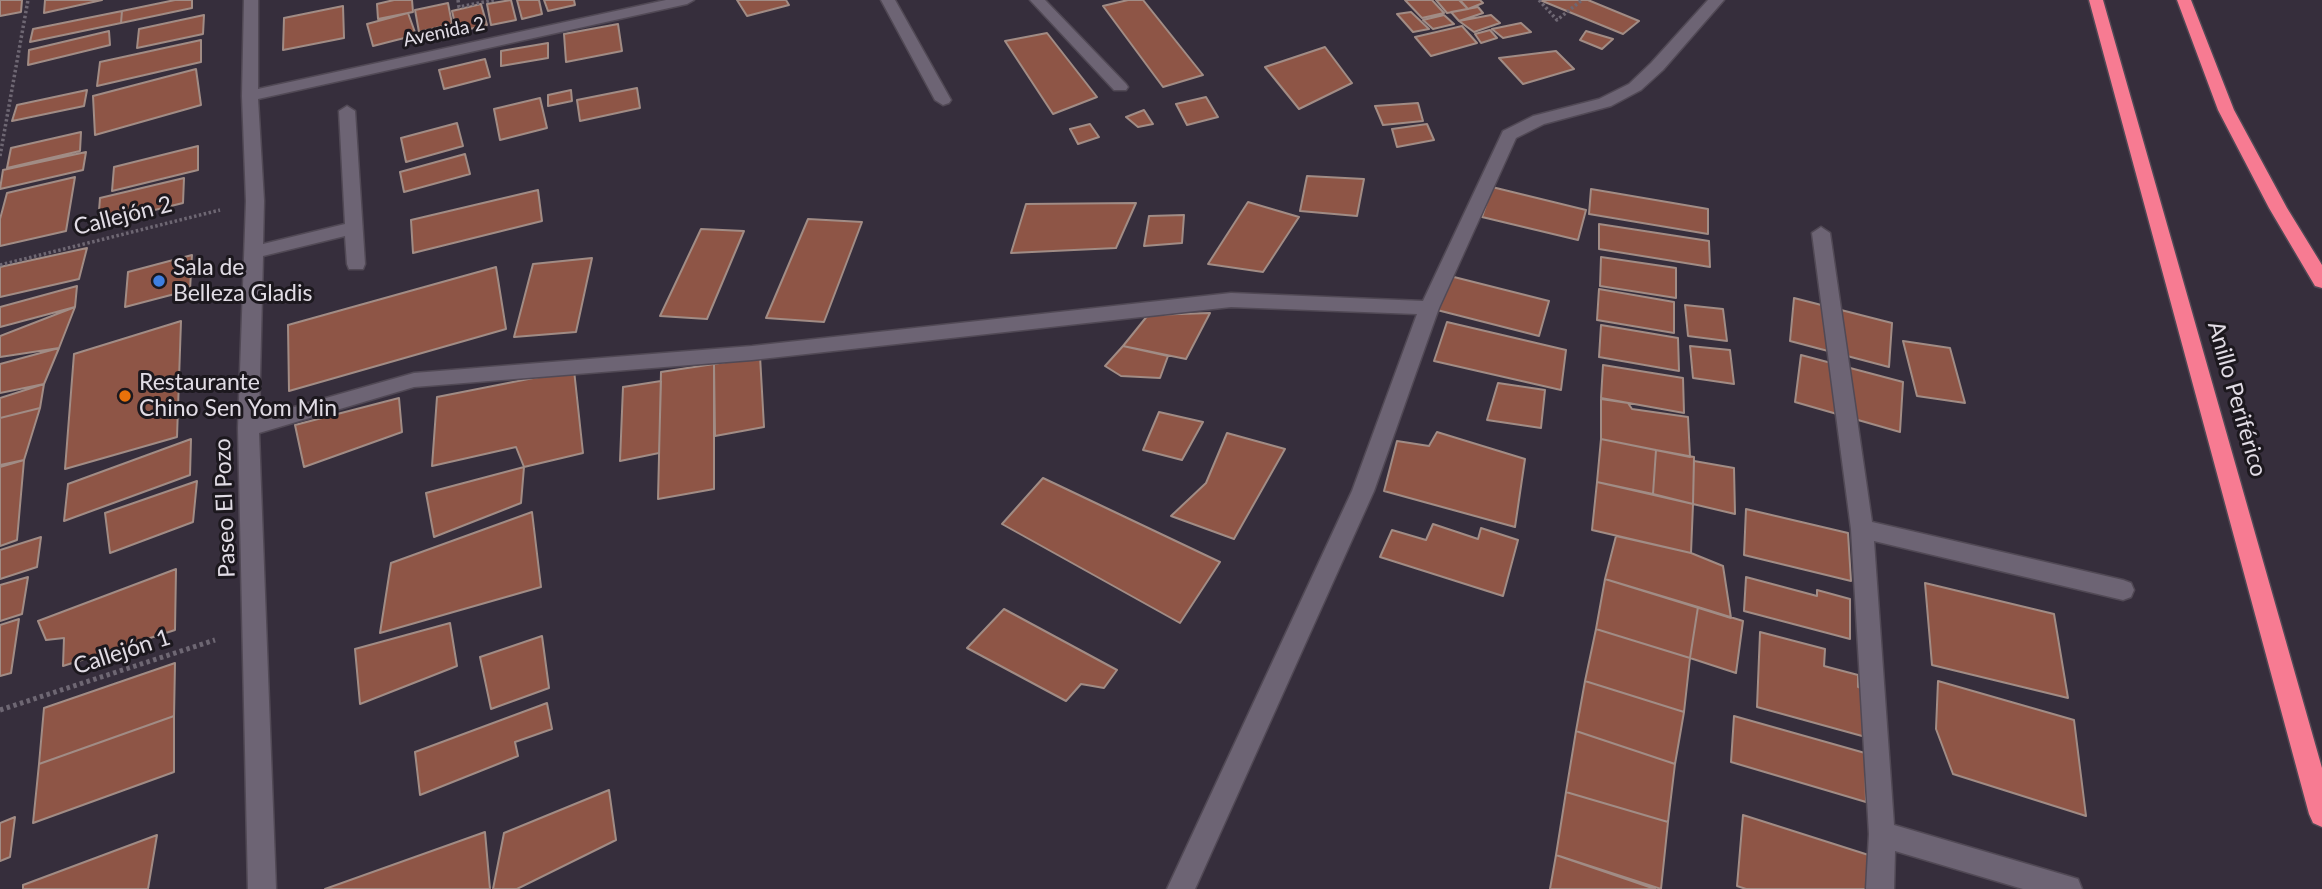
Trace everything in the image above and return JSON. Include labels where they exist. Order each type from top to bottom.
[{"type":"highway","name":"Anillo Periférico","points":[[2096,0],[2315,756],[2322,814]]},
{"type":"highway","points":[[2184,0],[2226,110],[2278,208],[2322,281]]},
{"type":"street","name":"Paseo El Pozo","points":[[251,0],[250,96],[255,201],[248,428],[262,889]]},
{"type":"street","name":"Avenida 2","points":[[250,96],[687,0]]},
{"type":"street","points":[[888,0],[943,100]]},
{"type":"street","points":[[1037,0],[1120,87]]},
{"type":"street","points":[[1181,889],[1363,491],[1429,309],[1509,135],[1520,126],[1600,104],[1634,88],[1717,0]]},
{"type":"street","points":[[347,111],[356,264]]},
{"type":"street","points":[[254,252],[355,228]]},
{"type":"street","points":[[1821,233],[1863,529],[1882,834],[1880,889]]},
{"type":"street","points":[[248,428],[414,380],[752,353],[1231,300],[1429,309]]},
{"type":"street","points":[[1863,529],[2123,590]]},
{"type":"street","points":[[1882,834],[2068,889]]},
{"type":"path","points":[[0,156],[27,0]]},
{"type":"path","points":[[458,0],[459,7],[494,0]]},
{"type":"path","points":[[1539,0],[1557,20],[1583,0]]},
{"type":"path","name":"Callejón 2","points":[[0,265],[255,201]]},
{"type":"path","name":"Callejón 1","points":[[0,710],[254,627]]},
{"type":"building","points":[[0,0],[22,0],[21,12],[0,16]]},
{"type":"building","points":[[45,0],[102,0],[44,13]]},
{"type":"building","points":[[175,0],[192,0],[192,8],[121,23],[122,11]]},
{"type":"building","points":[[412,0],[413,12],[378,19],[377,4]]},
{"type":"building","points":[[511,0],[516,20],[491,25],[487,4]]},
{"type":"building","points":[[517,0],[539,0],[542,14],[522,19]]},
{"type":"building","points":[[544,0],[574,0],[575,5],[548,11]]},
{"type":"building","points":[[737,0],[786,0],[789,5],[747,16]]},
{"type":"building","points":[[1128,0],[1143,0],[1203,75],[1163,87],[1103,6]]},
{"type":"building","points":[[1405,0],[1432,0],[1444,13],[1422,18]]},
{"type":"building","points":[[1436,0],[1459,0],[1468,9],[1447,13]]},
{"type":"building","points":[[1460,0],[1480,0],[1483,3],[1468,9]]},
{"type":"building","points":[[1540,0],[1588,0],[1639,21],[1623,34]]},
{"type":"building","points":[[448,3],[452,24],[419,32],[415,10]]},
{"type":"building","points":[[481,4],[487,25],[457,32],[452,11]]},
{"type":"building","points":[[343,6],[344,38],[283,50],[284,18]]},
{"type":"building","points":[[1478,7],[1483,13],[1459,21],[1451,12]]},
{"type":"building","points":[[122,11],[121,23],[30,42],[33,29]]},
{"type":"building","points":[[1411,12],[1429,29],[1413,32],[1397,14]]},
{"type":"building","points":[[408,13],[416,35],[373,46],[367,24]]},
{"type":"building","points":[[204,15],[203,34],[137,48],[139,29]]},
{"type":"building","points":[[1444,15],[1454,24],[1433,29],[1423,20]]},
{"type":"building","points":[[1491,15],[1500,23],[1474,32],[1459,21]]},
{"type":"building","points":[[1521,23],[1531,32],[1503,38],[1492,29]]},
{"type":"building","points":[[618,24],[622,51],[566,62],[564,34]]},
{"type":"building","points":[[1462,26],[1477,43],[1431,56],[1415,37]]},
{"type":"building","points":[[1490,30],[1497,38],[1481,43],[1475,34]]},
{"type":"building","points":[[109,31],[110,45],[28,65],[29,50]]},
{"type":"building","points":[[1586,31],[1613,39],[1602,49],[1580,40]]},
{"type":"building","points":[[1047,33],[1097,97],[1053,114],[1005,41]]},
{"type":"building","points":[[201,40],[201,62],[97,86],[100,62]]},
{"type":"building","points":[[548,43],[548,58],[501,66],[501,51]]},
{"type":"building","points":[[1325,47],[1352,83],[1299,109],[1265,67]]},
{"type":"building","points":[[1556,51],[1574,69],[1523,84],[1499,58]]},
{"type":"building","points":[[485,59],[490,77],[444,89],[439,70]]},
{"type":"building","points":[[196,69],[201,105],[95,135],[93,96]]},
{"type":"building","points":[[637,88],[640,108],[580,121],[577,100]]},
{"type":"building","points":[[87,90],[84,106],[12,121],[17,105]]},
{"type":"building","points":[[571,90],[572,101],[548,106],[548,95]]},
{"type":"building","points":[[1206,97],[1218,117],[1187,125],[1176,104]]},
{"type":"building","points":[[540,98],[547,128],[500,140],[494,109]]},
{"type":"building","points":[[1418,103],[1423,121],[1383,125],[1375,106]]},
{"type":"building","points":[[1144,110],[1153,124],[1138,127],[1126,117]]},
{"type":"building","points":[[457,123],[463,146],[406,162],[401,138]]},
{"type":"building","points":[[1090,124],[1099,137],[1078,144],[1070,129]]},
{"type":"building","points":[[1427,124],[1434,140],[1397,147],[1392,129]]},
{"type":"building","points":[[81,132],[80,151],[7,168],[11,148]]},
{"type":"building","points":[[198,146],[198,170],[112,191],[114,167]]},
{"type":"building","points":[[86,152],[83,170],[0,189],[3,170]]},
{"type":"building","points":[[465,154],[470,174],[404,192],[400,172]]},
{"type":"building","points":[[1307,176],[1364,179],[1357,216],[1300,211]]},
{"type":"building","points":[[75,177],[66,231],[0,246],[0,219],[7,193]]},
{"type":"building","points":[[184,178],[183,203],[98,224],[100,198]]},
{"type":"building","points":[[1492,187],[1586,210],[1578,240],[1482,217]]},
{"type":"building","points":[[1591,189],[1708,209],[1708,234],[1589,214]]},
{"type":"building","points":[[538,190],[542,221],[413,253],[411,220]]},
{"type":"building","points":[[1248,202],[1299,217],[1263,272],[1208,264]]},
{"type":"building","points":[[1136,203],[1116,248],[1011,253],[1026,204]]},
{"type":"building","points":[[1184,215],[1182,243],[1144,246],[1149,216]]},
{"type":"building","points":[[808,219],[862,222],[824,322],[766,318]]},
{"type":"building","points":[[1599,224],[1709,241],[1710,267],[1599,249]]},
{"type":"building","points":[[701,229],[744,231],[707,319],[660,316]]},
{"type":"building","points":[[87,248],[79,279],[0,297],[0,267]]},
{"type":"building","name":"Sala de Belleza Gladis","points":[[192,255],[190,290],[125,307],[128,272]]},
{"type":"building","points":[[1601,257],[1676,268],[1676,298],[1600,286]]},
{"type":"building","points":[[592,258],[576,332],[514,337],[533,264]]},
{"type":"building","points":[[496,267],[506,329],[289,391],[288,325]]},
{"type":"building","points":[[1450,276],[1549,301],[1539,336],[1437,310]]},
{"type":"building","points":[[77,286],[75,307],[0,327],[0,307]]},
{"type":"building","points":[[1599,289],[1674,302],[1674,333],[1597,320]]},
{"type":"building","points":[[1794,298],[1892,323],[1889,367],[1790,341]]},
{"type":"building","points":[[1685,305],[1723,309],[1727,341],[1688,336]]},
{"type":"building","points":[[75,307],[59,348],[0,357],[0,336]]},
{"type":"building","points":[[1210,313],[1186,359],[1123,346],[1148,315]]},
{"type":"building","name":"Restaurante Chino Sen Yom Min","points":[[181,321],[177,437],[65,469],[74,354]]},
{"type":"building","points":[[1447,322],[1566,350],[1561,390],[1434,361]]},
{"type":"building","points":[[1601,325],[1678,338],[1679,371],[1599,357]]},
{"type":"building","points":[[1903,341],[1950,348],[1965,403],[1917,396]]},
{"type":"building","points":[[1123,346],[1168,356],[1160,378],[1121,376],[1105,366]]},
{"type":"building","points":[[1690,346],[1730,350],[1734,384],[1693,378]]},
{"type":"building","points":[[59,348],[44,384],[0,393],[0,364]]},
{"type":"building","points":[[1801,355],[1903,382],[1900,432],[1795,402]]},
{"type":"building","points":[[760,356],[764,427],[715,436],[714,364]]},
{"type":"building","points":[[714,364],[714,489],[658,499],[661,372]]},
{"type":"building","points":[[1603,365],[1683,378],[1684,413],[1601,398]]},
{"type":"building","points":[[574,370],[583,453],[524,467],[516,447],[432,466],[437,397]]},
{"type":"building","points":[[661,381],[659,453],[620,461],[623,387]]},
{"type":"building","points":[[1498,383],[1545,390],[1541,428],[1487,420]]},
{"type":"building","points":[[44,384],[40,408],[0,418],[0,398]]},
{"type":"building","points":[[399,398],[402,432],[304,467],[295,425]]},
{"type":"building","points":[[1601,399],[1628,403],[1632,409],[1688,417],[1690,457],[1601,439]]},
{"type":"building","points":[[40,408],[24,460],[0,465],[0,418]]},
{"type":"building","points":[[1159,412],[1203,422],[1182,460],[1143,450]]},
{"type":"building","points":[[1437,432],[1525,459],[1515,527],[1384,491],[1397,441],[1429,446]]},
{"type":"building","points":[[1227,433],[1285,449],[1234,539],[1171,516],[1206,483]]},
{"type":"building","points":[[191,439],[190,475],[64,521],[68,484]]},
{"type":"building","points":[[1601,439],[1656,450],[1653,494],[1597,482]]},
{"type":"building","points":[[1656,450],[1694,457],[1693,504],[1653,494]]},
{"type":"building","points":[[24,460],[17,540],[0,546],[0,467]]},
{"type":"building","points":[[1694,461],[1734,468],[1735,514],[1693,504]]},
{"type":"building","points":[[524,467],[521,503],[434,537],[426,493]]},
{"type":"building","points":[[1043,478],[1220,562],[1180,623],[1002,524]]},
{"type":"building","points":[[197,481],[193,522],[110,553],[105,513]]},
{"type":"building","points":[[1597,482],[1693,504],[1691,553],[1592,530]]},
{"type":"building","points":[[1746,509],[1848,533],[1851,581],[1744,555]]},
{"type":"building","points":[[532,512],[541,587],[380,633],[391,563]]},
{"type":"building","points":[[1433,524],[1478,539],[1481,528],[1518,540],[1503,596],[1380,557],[1392,530],[1426,540]]},
{"type":"building","points":[[1616,536],[1691,553],[1723,566],[1731,618],[1605,579]]},
{"type":"building","points":[[41,537],[37,567],[0,579],[0,550]]},
{"type":"building","points":[[176,569],[175,630],[63,666],[64,638],[46,640],[38,621]]},
{"type":"building","points":[[28,577],[22,614],[0,621],[0,585]]},
{"type":"building","points":[[1746,577],[1817,596],[1817,590],[1850,599],[1850,639],[1744,611]]},
{"type":"building","points":[[1605,579],[1698,607],[1690,658],[1596,629]]},
{"type":"building","points":[[1925,583],[2054,614],[2068,698],[1932,665]]},
{"type":"building","points":[[1698,607],[1743,621],[1736,673],[1690,658]]},
{"type":"building","points":[[1004,609],[1117,670],[1104,688],[1081,684],[1066,701],[967,648]]},
{"type":"building","points":[[19,619],[11,673],[0,676],[0,625]]},
{"type":"building","points":[[450,623],[457,666],[360,704],[355,649]]},
{"type":"building","points":[[1596,629],[1690,658],[1684,712],[1585,681]]},
{"type":"building","points":[[1760,632],[1825,649],[1824,666],[1858,675],[1858,687],[1872,691],[1873,739],[1757,707]]},
{"type":"building","points":[[542,636],[549,688],[491,709],[480,657]]},
{"type":"building","points":[[175,663],[174,716],[39,764],[44,708]]},
{"type":"building","points":[[1585,681],[1684,712],[1675,764],[1576,731]]},
{"type":"building","points":[[1938,681],[2074,720],[2086,816],[1953,774],[1936,729]]},
{"type":"building","points":[[547,703],[552,729],[515,742],[518,756],[420,795],[415,752]]},
{"type":"building","points":[[174,716],[174,772],[33,823],[39,764]]},
{"type":"building","points":[[1734,716],[1865,753],[1866,802],[1731,762]]},
{"type":"building","points":[[1576,731],[1675,764],[1668,822],[1566,792]]},
{"type":"building","points":[[609,790],[616,840],[517,889],[493,889],[504,833]]},
{"type":"building","points":[[1566,792],[1668,822],[1661,889],[1556,855]]},
{"type":"building","points":[[1743,815],[1878,858],[1878,889],[1746,889],[1737,886]]},
{"type":"building","points":[[15,817],[10,857],[0,861],[0,823]]},
{"type":"building","points":[[485,832],[490,889],[325,889]]},
{"type":"building","points":[[157,835],[148,889],[23,889],[23,885]]},
{"type":"building","points":[[1556,855],[1655,889],[1550,889]]},
{"type":"place","name":"Sala de Belleza Gladis","points":[[159,281]]},
{"type":"place","name":"Restaurante Chino Sen Yom Min","points":[[125,396]]}]
